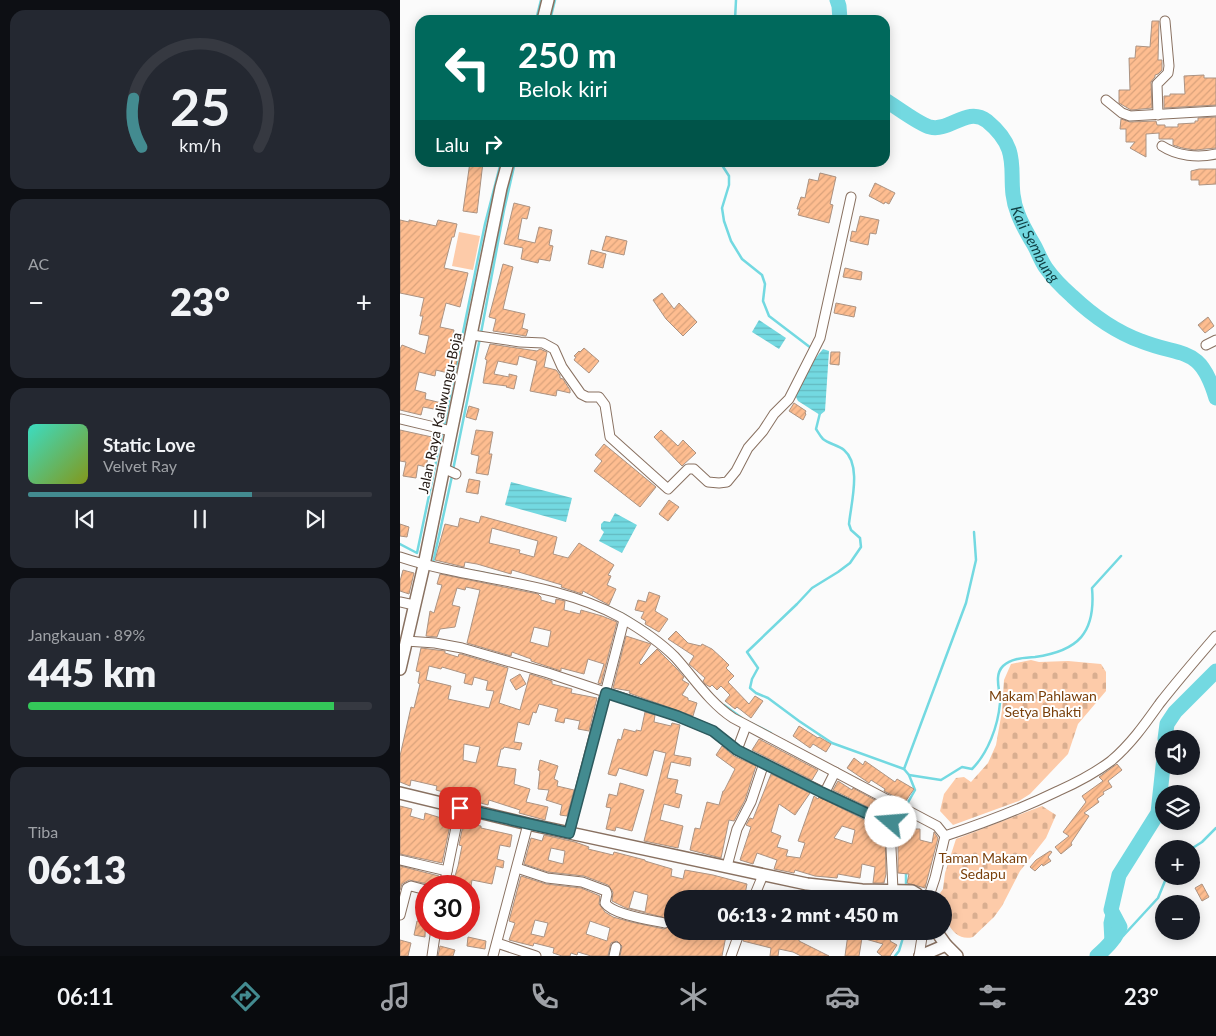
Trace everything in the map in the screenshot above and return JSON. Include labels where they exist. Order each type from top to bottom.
[{"type":"main road","points":[[544,15],[548,0]]},
{"type":"main road","name":"Jalan Raya Kaliwungu-Boja","points":[[400,669],[424,565],[507,167]]},
{"type":"main road","points":[[400,793],[528,824],[763,875],[838,888],[862,890]]},
{"type":"main road","points":[[942,940],[957,956]]},
{"type":"main road","points":[[919,956],[946,945]]},
{"type":"street","points":[[1158,115],[1157,84],[1168,74],[1169,66],[1165,21]]},
{"type":"street","points":[[1106,100],[1127,116],[1137,117],[1216,111]]},
{"type":"street","points":[[1162,146],[1170,152],[1185,155],[1210,156],[1216,154]]},
{"type":"street","points":[[472,335],[520,342],[543,343],[554,349],[562,367],[581,394],[587,397],[599,396],[605,405],[610,437],[668,489],[688,469],[694,469],[708,482],[719,484],[727,482],[736,471],[748,448],[763,432],[774,414],[788,399],[820,338],[851,197]]},
{"type":"street","points":[[1206,345],[1216,340]]},
{"type":"street","points":[[401,419],[451,431]]},
{"type":"street","points":[[443,468],[456,474]]},
{"type":"street","points":[[400,556],[424,565],[522,583],[595,606],[624,620],[664,647],[688,671],[716,706],[746,726],[936,826],[945,836]]},
{"type":"street","points":[[400,602],[414,605]]},
{"type":"street","points":[[569,833],[624,620]]},
{"type":"street","points":[[945,836],[1029,805],[1068,786],[1110,762],[1146,725],[1161,703],[1216,636]]},
{"type":"street","points":[[406,641],[435,643],[462,648],[677,716],[713,731],[737,750],[819,791],[868,814],[891,822]]},
{"type":"street","points":[[737,750],[746,726]]},
{"type":"street","points":[[727,866],[737,829],[751,802],[764,762]]},
{"type":"street","points":[[819,791],[835,772]]},
{"type":"street","points":[[893,890],[891,822],[894,804]]},
{"type":"street","points":[[446,875],[460,808]]},
{"type":"street","points":[[493,956],[528,824]]},
{"type":"street","points":[[931,890],[936,878],[945,836]]},
{"type":"street","points":[[400,860],[447,871]]},
{"type":"street","points":[[516,868],[548,878],[582,882],[606,891],[608,894],[606,905],[610,908],[622,913],[664,923]]},
{"type":"street","points":[[757,890],[763,875]]},
{"type":"street","points":[[400,914],[407,888],[411,886],[415,887]]},
{"type":"street","points":[[432,956],[434,940]]},
{"type":"street","points":[[731,956],[737,940]]},
{"type":"street","points":[[919,956],[922,940]]},
{"type":"street","points":[[497,943],[536,956]]},
{"type":"green space","points":[[459,232],[480,236],[473,270],[452,266]]},
{"type":"green space","name":"Makam Pahlawan Setya Bhakti","points":[[1031,660],[1039,662],[1068,661],[1101,664],[1106,672],[1106,691],[1078,724],[1068,754],[1030,794],[1019,801],[953,825],[940,811],[944,794],[956,778],[964,777],[971,782],[988,763],[996,745],[1002,711],[1004,680],[1011,664]]},
{"type":"green space","name":"Taman Makam Sedapu","points":[[1042,806],[1056,815],[1046,838],[1020,871],[1002,906],[994,917],[973,937],[966,938],[959,936],[952,929],[952,890],[942,890],[945,873],[956,839]]},
{"type":"water","points":[[759,320],[786,338],[779,349],[752,332]]},
{"type":"water","points":[[823,349],[829,351],[825,411],[820,415],[798,401],[796,397],[807,372]]},
{"type":"water","points":[[511,482],[572,498],[566,522],[505,505]]},
{"type":"water","points":[[615,513],[637,525],[622,553],[599,541],[604,532],[601,529],[601,524],[604,521],[610,522]]},
{"type":"building","points":[[1152,21],[1159,21],[1158,60],[1162,60],[1162,70],[1155,75],[1151,82],[1152,108],[1131,110],[1119,103],[1119,90],[1130,90],[1129,58],[1135,58],[1136,46],[1150,47]]},
{"type":"building","points":[[1204,75],[1204,78],[1216,78],[1216,105],[1164,108],[1164,96],[1185,94],[1184,76]]},
{"type":"building","points":[[1216,117],[1216,148],[1195,150],[1182,148],[1173,145],[1173,139],[1159,139],[1159,133],[1146,134],[1146,157],[1130,148],[1135,142],[1126,142],[1126,129],[1120,129],[1121,119],[1130,122],[1156,121],[1157,125],[1178,127],[1178,124],[1195,123],[1195,121],[1198,121],[1198,118]]},
{"type":"building","points":[[469,167],[482,167],[477,213],[463,211]]},
{"type":"building","points":[[1216,169],[1216,184],[1199,185],[1199,180],[1191,180],[1191,171]]},
{"type":"building","points":[[820,173],[836,177],[830,204],[833,205],[829,223],[798,215],[800,209],[797,209],[801,197],[805,198],[809,179],[818,181]]},
{"type":"building","points":[[875,183],[895,193],[889,204],[885,202],[884,204],[869,196]]},
{"type":"building","points":[[514,203],[530,207],[527,219],[522,218],[518,239],[535,243],[539,227],[552,230],[549,245],[553,246],[550,261],[539,259],[538,263],[521,259],[523,248],[504,244]]},
{"type":"building","points":[[860,216],[879,220],[876,234],[870,233],[868,245],[850,241],[852,231],[856,232]]},
{"type":"building","points":[[400,220],[436,226],[438,220],[457,224],[444,268],[468,273],[460,307],[446,303],[440,327],[454,330],[450,349],[459,351],[455,369],[450,367],[448,373],[436,370],[435,376],[419,372],[415,390],[426,393],[425,399],[446,404],[445,411],[423,407],[421,415],[400,410],[400,349],[402,345],[425,354],[429,336],[419,334],[424,298],[400,293]]},
{"type":"building","points":[[606,236],[627,241],[624,255],[602,250]]},
{"type":"building","points":[[591,250],[606,254],[603,268],[588,264]]},
{"type":"building","points":[[503,264],[513,267],[503,309],[525,314],[522,328],[528,330],[526,336],[493,331],[496,319],[489,317]]},
{"type":"building","points":[[845,268],[862,272],[861,280],[843,277]]},
{"type":"building","points":[[662,293],[674,309],[679,303],[697,322],[683,336],[666,319],[653,300]]},
{"type":"building","points":[[836,303],[856,307],[854,317],[834,313]]},
{"type":"building","points":[[1208,317],[1214,326],[1205,333],[1198,325]]},
{"type":"building","points":[[490,344],[537,351],[540,349],[547,352],[544,367],[556,370],[570,390],[570,393],[557,390],[556,396],[530,391],[537,361],[519,356],[517,365],[498,361],[494,374],[509,377],[509,374],[517,376],[514,389],[507,386],[483,383],[487,360],[485,359]]},
{"type":"building","points":[[584,348],[599,361],[589,373],[574,360],[576,357],[574,356]]},
{"type":"building","points":[[831,352],[840,352],[839,365],[830,364]]},
{"type":"building","points":[[794,403],[806,411],[803,420],[789,411]]},
{"type":"building","points":[[469,406],[479,409],[476,420],[466,417]]},
{"type":"building","points":[[400,430],[432,437],[426,467],[418,465],[416,478],[403,476],[406,462],[400,461]]},
{"type":"building","points":[[476,430],[493,432],[489,454],[492,454],[488,475],[476,473],[479,456],[471,454]]},
{"type":"building","points":[[661,430],[678,446],[683,440],[696,453],[682,466],[654,437]]},
{"type":"building","points":[[604,444],[656,487],[640,507],[594,471],[602,461],[595,455]]},
{"type":"building","points":[[469,479],[480,481],[478,494],[466,492]]},
{"type":"building","points":[[669,500],[679,507],[668,521],[659,514]]},
{"type":"building","points":[[481,516],[557,537],[553,554],[568,558],[579,543],[614,565],[608,575],[611,576],[607,585],[616,589],[609,605],[583,591],[582,594],[561,587],[562,585],[512,570],[511,574],[477,564],[465,562],[464,567],[435,560],[445,524],[458,527],[460,518],[479,523]],"holes":[[[492,528],[538,541],[534,557],[519,553],[520,550],[489,543]]]},
{"type":"building","points":[[400,524],[409,527],[407,537],[400,536]]},
{"type":"building","points":[[403,570],[414,573],[409,594],[400,591]]},
{"type":"building","points":[[440,574],[538,594],[541,600],[555,604],[556,599],[565,601],[564,610],[580,614],[581,610],[617,622],[601,684],[598,683],[604,664],[588,659],[584,674],[561,668],[561,671],[531,661],[531,659],[512,652],[511,656],[467,643],[480,590],[466,587],[465,590],[457,588],[452,605],[460,607],[455,627],[440,629],[437,637],[426,636],[430,611],[434,613],[442,585],[437,584]],"holes":[[[534,627],[551,631],[548,647],[530,642]]]},
{"type":"building","points":[[649,592],[660,596],[655,611],[668,619],[659,632],[645,624],[646,621],[641,618],[644,612],[635,610],[638,600],[646,602]]},
{"type":"building","points":[[676,631],[688,643],[701,646],[702,644],[712,649],[729,665],[726,668],[734,676],[728,682],[749,704],[755,696],[763,701],[751,718],[737,707],[735,709],[725,701],[730,695],[721,686],[717,690],[712,685],[710,687],[705,684],[703,681],[705,678],[689,664],[694,656],[668,639]]},
{"type":"building","points":[[626,636],[651,644],[639,663],[641,665],[657,649],[684,677],[682,680],[689,684],[682,695],[688,698],[688,700],[697,703],[693,716],[629,693],[630,691],[613,688]]},
{"type":"building","points":[[421,648],[445,651],[445,653],[458,657],[461,654],[508,668],[499,703],[520,710],[530,674],[552,681],[552,684],[572,689],[571,693],[597,698],[589,731],[578,729],[580,721],[565,718],[564,723],[555,721],[558,709],[539,704],[536,713],[533,712],[529,725],[518,722],[514,742],[522,743],[520,750],[504,747],[501,749],[497,766],[516,769],[514,784],[530,789],[526,802],[548,807],[545,820],[519,813],[520,810],[489,800],[488,805],[468,799],[469,793],[444,788],[443,792],[436,790],[437,786],[411,780],[410,786],[400,782],[400,756],[411,707],[414,708],[420,684],[418,683],[420,672],[416,671]],"holes":[[[429,666],[441,669],[442,667],[466,674],[464,683],[472,685],[474,677],[488,681],[486,690],[494,691],[489,708],[448,699],[451,686],[426,680]],[[464,744],[480,747],[476,763],[463,760]]]},
{"type":"building","points":[[520,674],[526,684],[516,690],[510,680]]},
{"type":"building","points":[[645,712],[655,715],[654,722],[671,726],[672,723],[680,725],[674,755],[691,758],[690,766],[671,762],[667,778],[678,780],[675,793],[682,795],[679,808],[664,804],[660,820],[683,826],[678,848],[644,841],[666,753],[654,750],[647,776],[619,768],[616,776],[608,774],[618,739],[621,740],[624,729],[636,732],[636,730],[641,731]]},
{"type":"building","points":[[799,726],[831,744],[826,752],[813,744],[810,748],[793,736]]},
{"type":"building","points":[[759,739],[818,770],[812,780],[752,750]]},
{"type":"building","points":[[722,746],[734,756],[756,766],[745,800],[734,821],[729,820],[721,858],[690,850],[695,828],[700,829],[707,802],[719,805],[723,791],[735,769],[716,755]]},
{"type":"building","points":[[854,758],[863,765],[865,761],[895,782],[897,779],[914,789],[905,802],[884,791],[885,789],[871,780],[869,783],[847,768]]},
{"type":"building","points":[[540,760],[558,766],[554,779],[558,781],[557,786],[574,790],[567,816],[560,815],[562,805],[546,800],[549,790],[538,789]]},
{"type":"building","points":[[1117,764],[1122,770],[1108,781],[1112,787],[1103,792],[1104,794],[1097,799],[1099,802],[1084,813],[1089,816],[1071,843],[1072,845],[1061,854],[1055,847],[1069,836],[1063,832],[1086,802],[1082,796],[1103,781],[1099,777]]},
{"type":"building","points":[[771,774],[810,793],[795,815],[779,804],[771,832],[781,836],[777,847],[788,850],[786,856],[800,858],[805,843],[798,841],[814,796],[865,820],[881,825],[878,829],[885,830],[886,874],[884,883],[873,883],[875,867],[862,864],[860,878],[838,874],[837,878],[815,876],[795,870],[794,873],[774,869],[777,860],[757,853],[753,864],[740,860],[751,827],[746,825],[750,818],[753,819]],"holes":[[[842,826],[855,830],[852,844],[834,838]]]},
{"type":"building","points":[[838,781],[852,790],[853,788],[886,806],[886,813],[870,808],[833,790]]},
{"type":"building","points":[[620,783],[644,790],[632,831],[616,827],[615,831],[606,829],[611,808],[606,807],[609,794],[617,796]]},
{"type":"building","points":[[400,806],[412,809],[410,816],[424,820],[425,813],[451,821],[442,863],[400,854]]},
{"type":"building","points":[[464,820],[475,822],[474,825],[481,826],[481,828],[512,835],[510,847],[500,845],[497,859],[504,861],[503,868],[496,866],[492,884],[480,882],[480,875],[455,875],[462,846],[459,845]]},
{"type":"building","points":[[910,829],[920,829],[920,840],[932,843],[934,832],[938,838],[925,888],[907,883],[909,874],[898,873],[898,833],[910,836]]},
{"type":"building","points":[[544,835],[575,842],[589,847],[588,849],[613,855],[614,852],[645,860],[672,869],[671,876],[683,879],[685,870],[713,875],[747,884],[746,890],[664,890],[664,918],[626,908],[612,901],[613,892],[608,885],[584,876],[548,872],[524,864],[531,838],[542,841]],"holes":[[[551,848],[565,851],[563,864],[548,860]],[[634,891],[648,895],[645,912],[629,908]]]},
{"type":"building","points":[[1050,851],[1052,852],[1048,857],[1051,861],[1043,866],[1042,864],[1035,871],[1030,867],[1036,860]]},
{"type":"building","points":[[400,866],[435,875],[415,875],[415,881],[409,880],[402,884],[400,890]]},
{"type":"building","points":[[521,876],[546,884],[581,888],[600,896],[599,904],[605,912],[613,917],[664,929],[664,940],[725,940],[722,956],[620,956],[622,946],[617,941],[611,943],[608,956],[591,956],[578,952],[577,955],[571,953],[570,956],[562,956],[553,953],[554,948],[534,943],[533,946],[509,940],[515,923],[509,921]],"holes":[[[535,920],[548,923],[544,937],[531,934]],[[590,921],[610,928],[607,941],[586,934]]]},
{"type":"building","points":[[1202,884],[1209,897],[1202,901],[1195,888]]},
{"type":"building","points":[[400,940],[411,943],[408,956],[400,956]]},
{"type":"building","points":[[468,940],[486,941],[485,949],[467,946]]},
{"type":"building","points":[[799,940],[829,956],[801,956],[779,949],[778,956],[770,956],[771,948],[743,941]]},
{"type":"building","points":[[847,940],[862,940],[859,956],[845,956]]},
{"type":"building","points":[[869,940],[890,940],[897,945],[890,956],[882,956],[877,952],[883,944]]},
{"type":"building","points":[[440,946],[455,950],[453,956],[438,956]]},
{"type":"waterway","points":[[537,15],[541,0]]},
{"type":"waterway","points":[[551,15],[555,0]]},
{"type":"waterway","points":[[735,15],[736,0]]},
{"type":"waterway","name":"Kali Sembung","points":[[837,0],[840,15]]},
{"type":"waterway","name":"Kali Sembung","points":[[890,103],[930,127],[945,126],[972,116],[980,117],[987,121],[1007,144],[1012,166],[1014,201],[1018,214],[1046,268],[1079,303],[1113,328],[1141,341],[1189,356],[1197,361],[1204,369],[1216,398]]},
{"type":"waterway","points":[[444,426],[485,224],[500,167]]},
{"type":"waterway","points":[[481,333],[514,167]]},
{"type":"waterway","points":[[723,167],[729,176],[729,185],[722,208],[731,241],[742,259],[762,275],[765,284],[763,301],[769,316],[811,348]]},
{"type":"waterway","points":[[453,470],[480,338]]},
{"type":"waterway","points":[[820,413],[816,429],[819,434],[825,441],[844,450],[853,465],[854,485],[849,524],[851,530],[860,538],[861,547],[850,563],[812,588],[747,652],[758,668],[750,688],[768,698],[832,743],[904,769],[909,775],[915,790],[906,806],[906,838]]},
{"type":"waterway","points":[[400,544],[417,553],[442,433]]},
{"type":"waterway","points":[[433,563],[452,476]]},
{"type":"waterway","points":[[904,769],[966,603],[976,560],[974,532]]},
{"type":"waterway","points":[[909,775],[941,780],[962,767],[972,769],[978,763],[987,747],[997,721],[1000,703],[998,679],[1000,670],[1006,663],[1014,660],[1063,650],[1081,637],[1091,617],[1092,588],[1121,556]]},
{"type":"waterway","points":[[474,571],[510,578]]},
{"type":"waterway","points":[[605,605],[650,631]]},
{"type":"waterway","name":"Kali Sembung","points":[[1166,730],[1167,724],[1175,712],[1216,671]]},
{"type":"waterway","points":[[724,705],[742,718]]},
{"type":"waterway","points":[[751,723],[771,733]]},
{"type":"waterway","name":"Kali Sembung","points":[[1097,956],[1114,939],[1120,927],[1111,910],[1119,875],[1158,813],[1162,775]]},
{"type":"waterway","points":[[1200,843],[1216,828]]},
{"type":"waterway","points":[[906,871],[906,888]]},
{"type":"waterway","points":[[1118,935],[1123,936],[1158,898],[1163,885]]},
{"type":"waterway","name":"Kali Sembung","points":[[1109,942],[1108,923],[1111,910]]},
{"type":"waterway","points":[[895,956],[899,951],[902,940]]},
{"type":"route","points":[[460,808],[569,833],[606,693],[677,716],[713,731],[737,750],[868,814],[891,822]]}]
